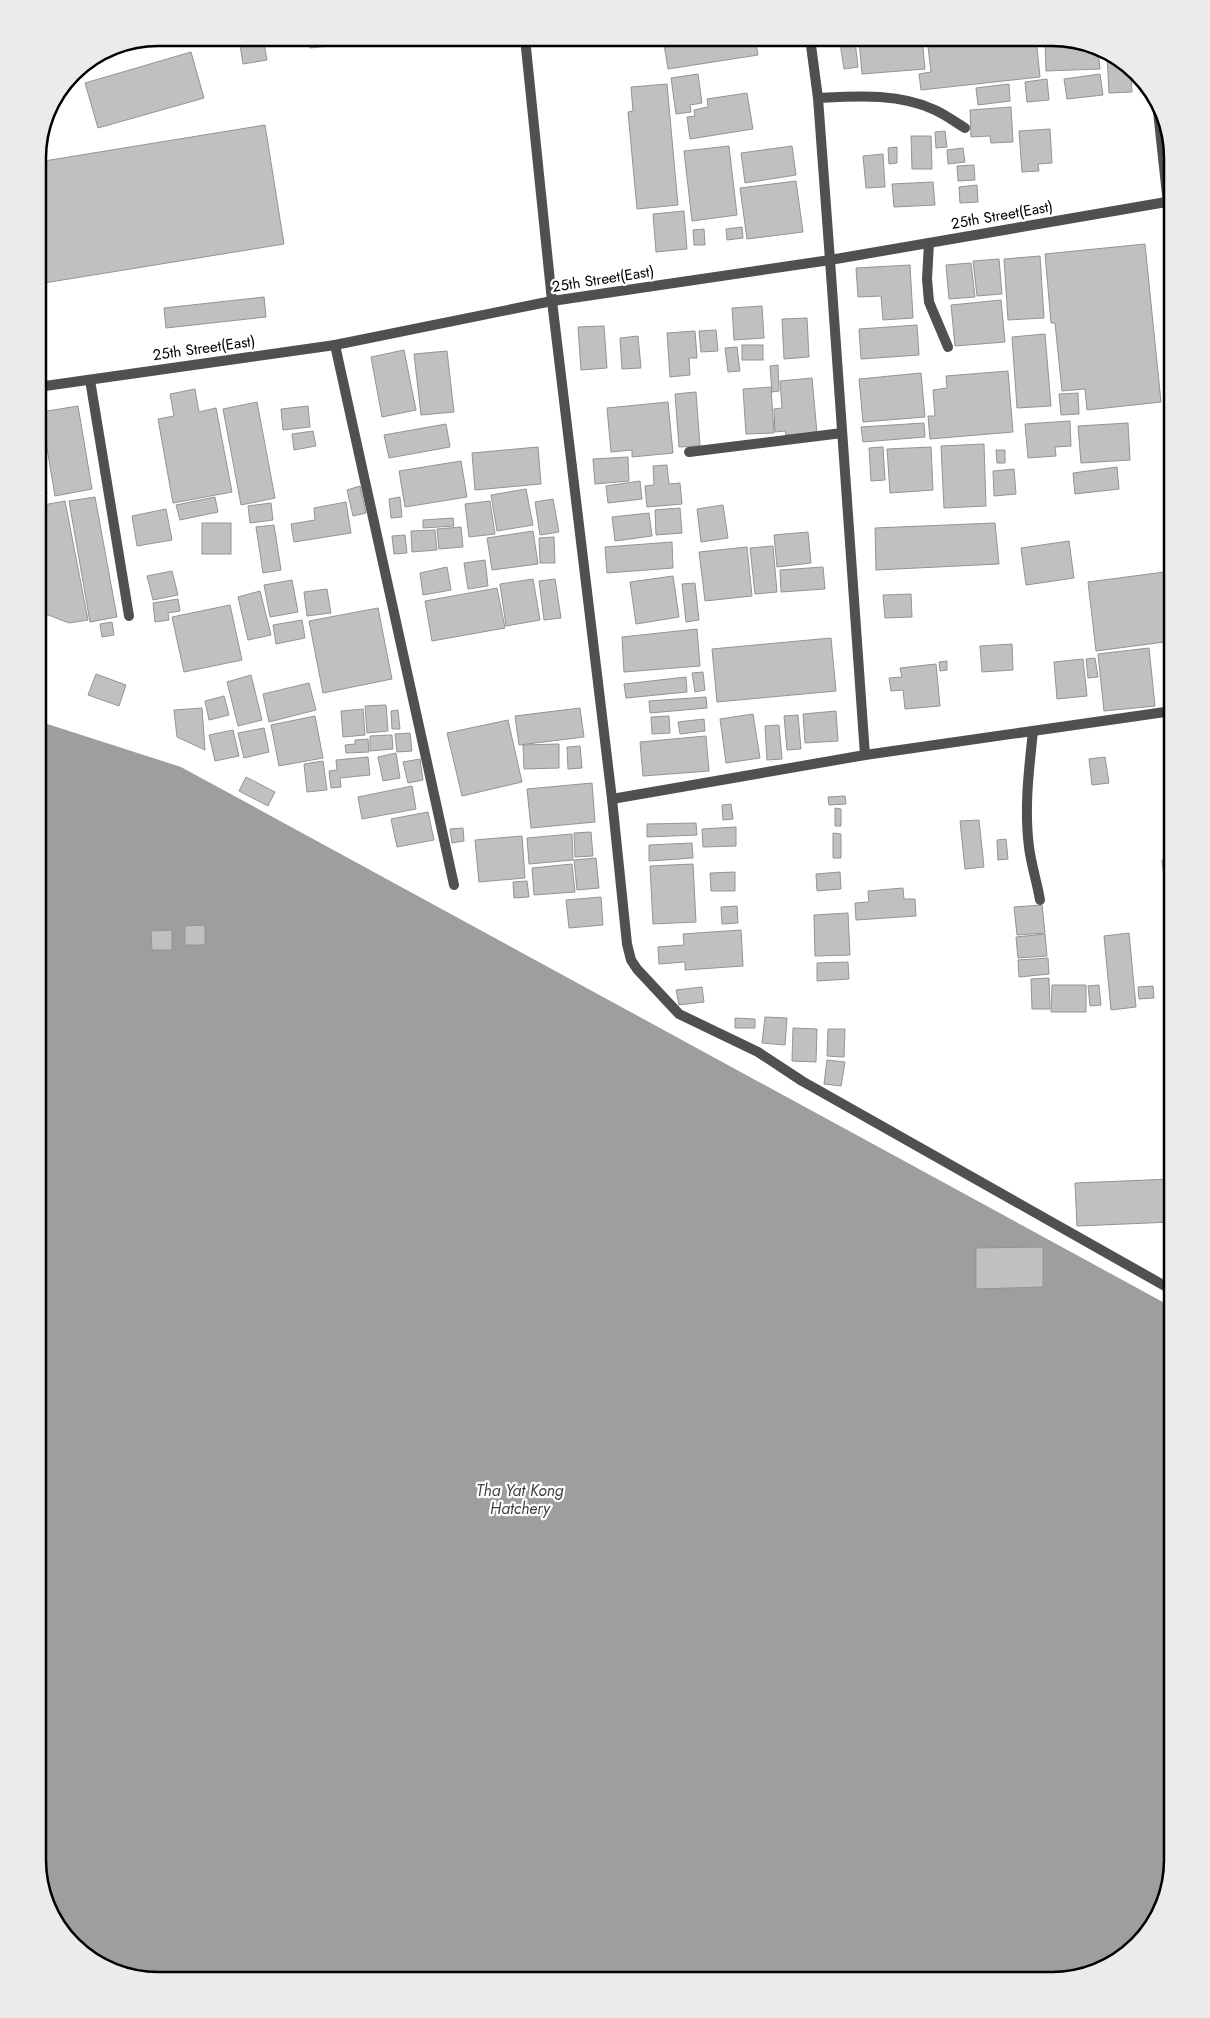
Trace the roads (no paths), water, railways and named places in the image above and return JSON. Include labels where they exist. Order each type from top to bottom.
[{"type":"street","points":[[526,46],[552,302],[612,799],[626,944],[630,960],[679,1014],[758,1052],[802,1081],[1164,1285]]},
{"type":"street","points":[[811,46],[818,98],[865,755]]},
{"type":"street","points":[[818,98],[862,96],[902,99],[935,110],[965,128]]},
{"type":"street","points":[[1161,133],[1164,155]]},
{"type":"street","name":"25th Street(East)","points":[[46,386],[335,345],[552,302],[830,260],[1164,202]]},
{"type":"street","points":[[928,243],[927,279],[929,302],[948,347]]},
{"type":"street","points":[[335,345],[454,885]]},
{"type":"street","points":[[90,380],[129,616]]},
{"type":"street","points":[[689,452],[842,433]]},
{"type":"street","points":[[612,799],[865,755],[1164,713]]},
{"type":"street","points":[[1033,731],[1028,789],[1029,847],[1040,900]]},
{"type":"water","name":"Tha Yat Kong Hatchery","points":[[46,724],[181,767],[1164,1303],[1164,1860],[1163,1875],[1155,1903],[1141,1928],[1126,1944],[1114,1953],[1088,1966],[1074,1970],[1052,1972],[151,1972],[122,1966],[109,1960],[96,1953],[74,1934],[65,1922],[52,1896],[46,1860]]}]
